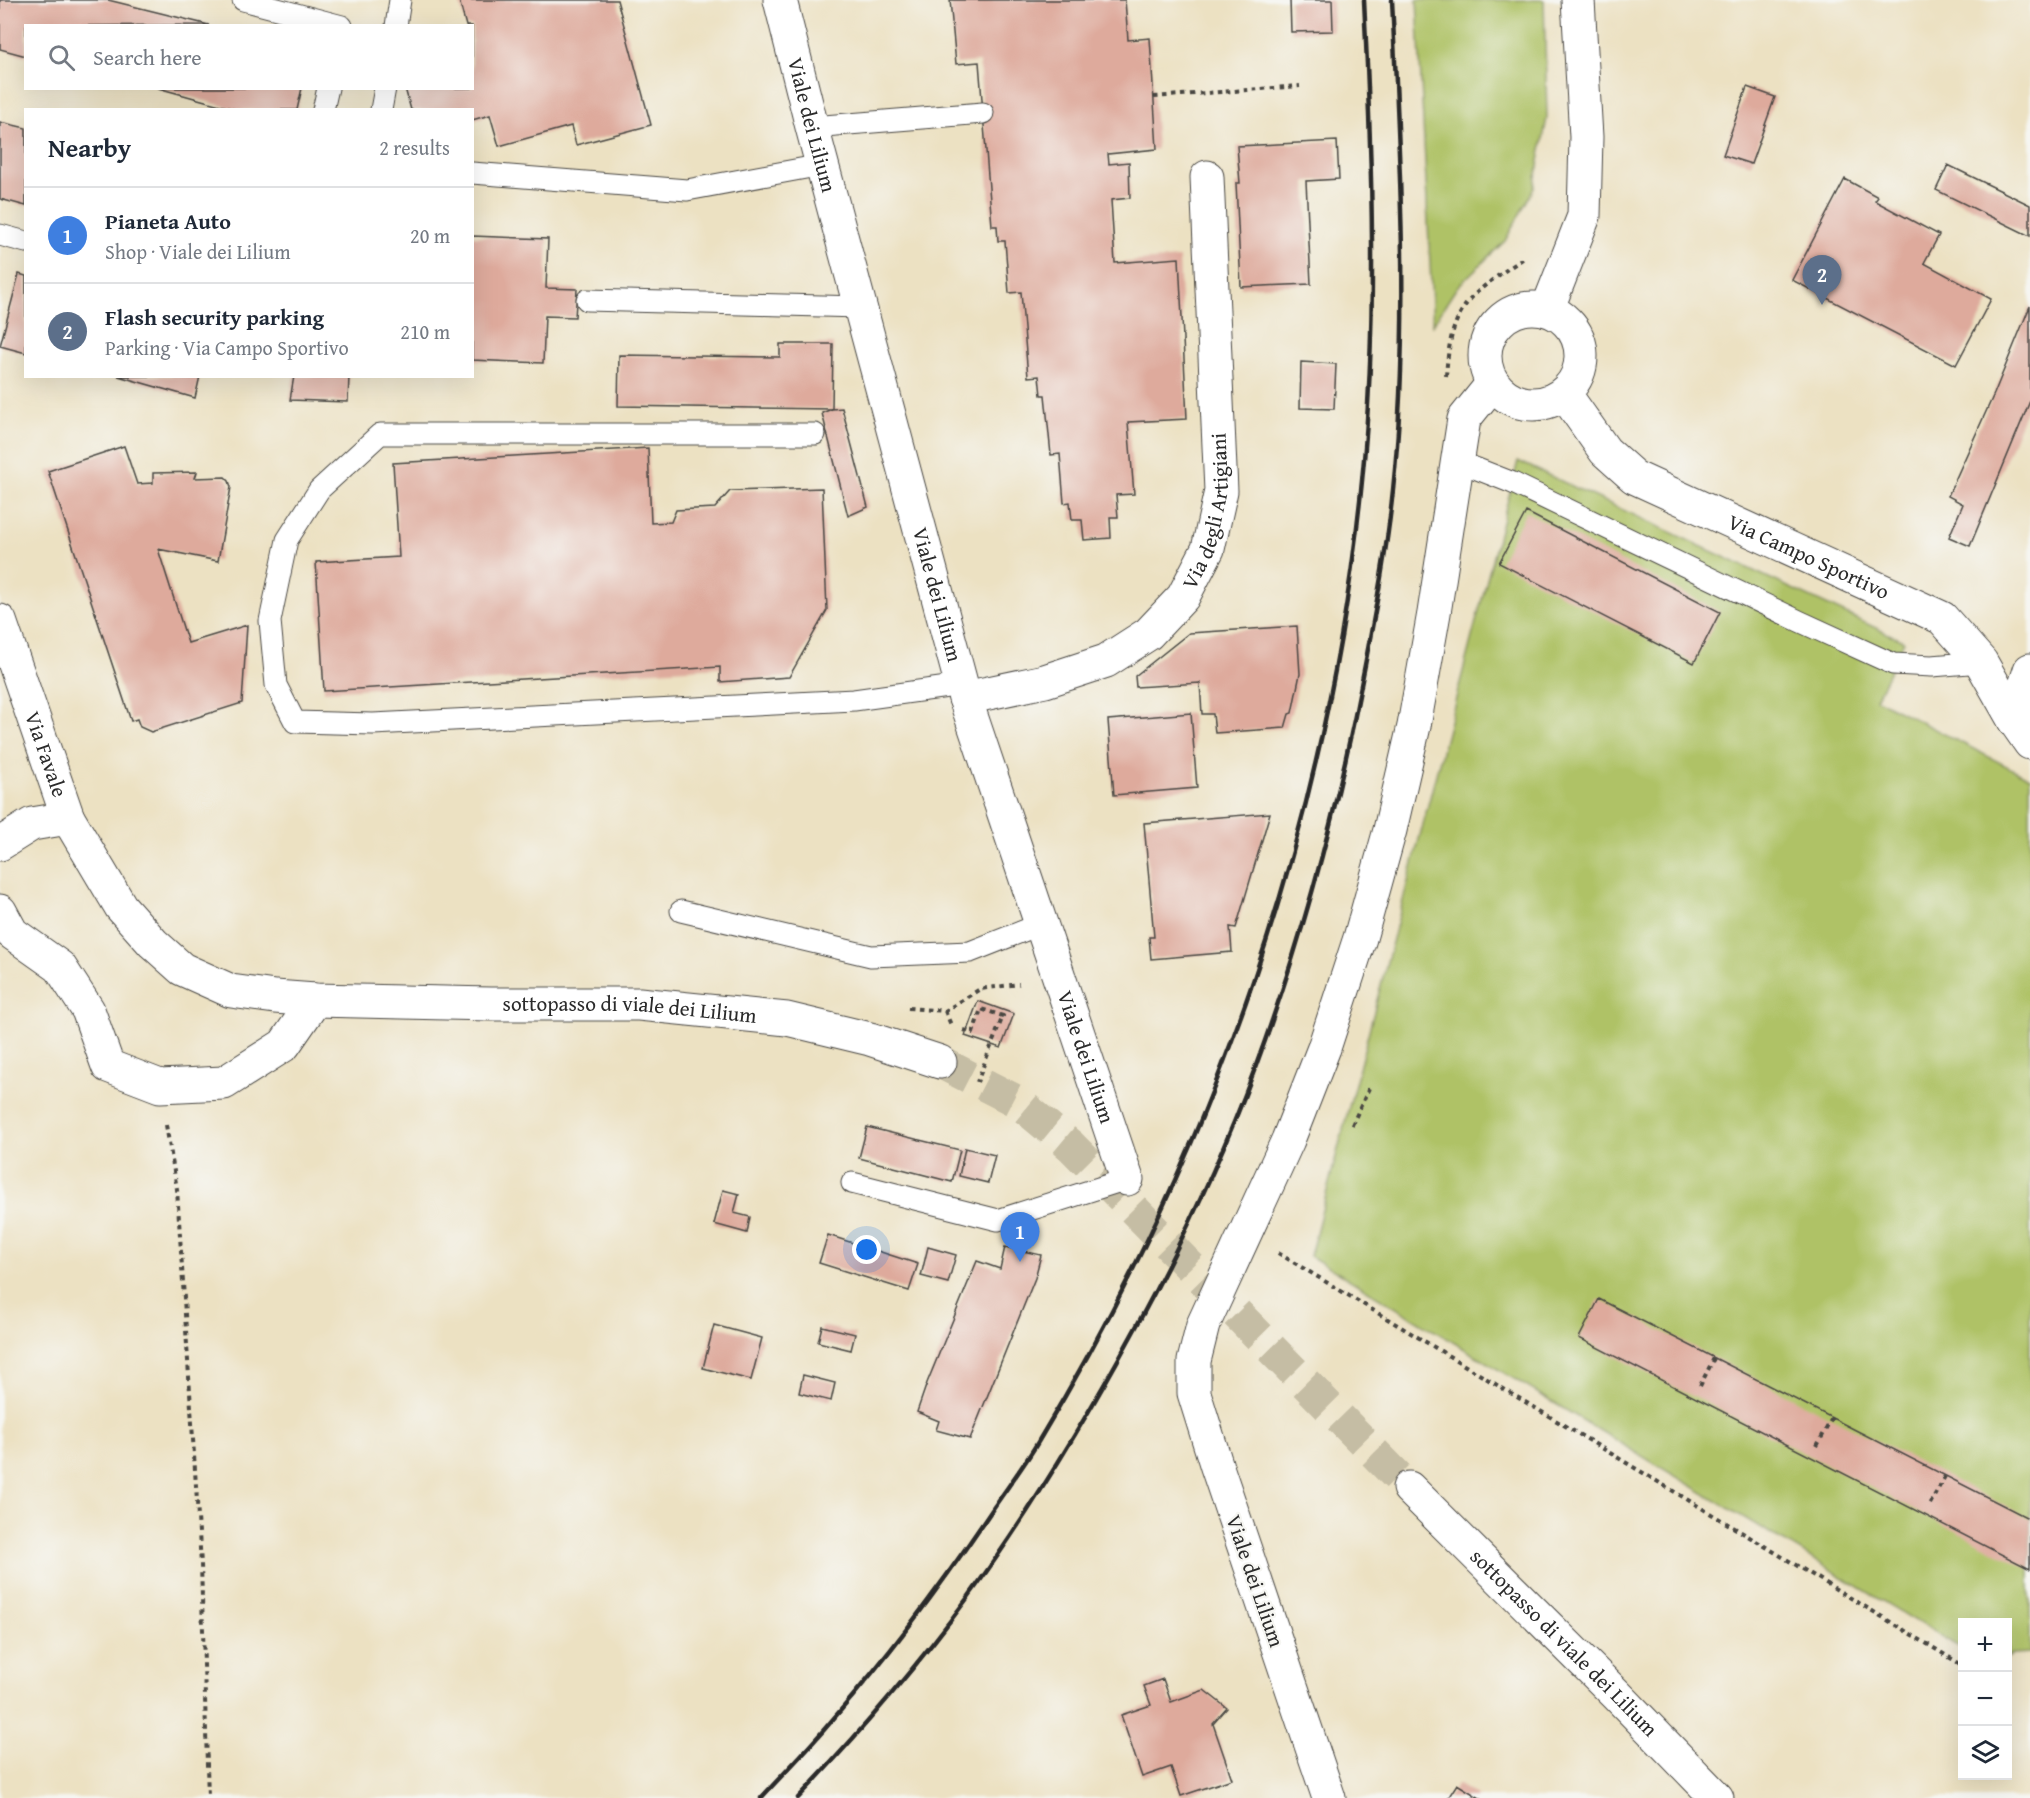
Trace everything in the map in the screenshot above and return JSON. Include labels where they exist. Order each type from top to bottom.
[{"type":"street","name":"Viale dei Lilium","points":[[780,0],[822,165],[964,691],[1127,1179]]},
{"type":"street","points":[[1547,309],[1584,216],[1587,137],[1578,0]]},
{"type":"street","name":"Via degli Artigiani","points":[[964,691],[1046,681],[1106,661],[1148,634],[1183,597],[1208,549],[1221,491],[1208,177]]},
{"type":"street","points":[[1533,307],[1547,309],[1560,315],[1571,326],[1578,339],[1581,354],[1580,368],[1574,382],[1564,393],[1550,402],[1534,405],[1518,402],[1503,395],[1493,383],[1486,369],[1487,340],[1494,327],[1504,316],[1518,309],[1533,307]]},
{"type":"street","points":[[1464,418],[1493,383]]},
{"type":"street","name":"Via Campo Sportivo","points":[[1564,393],[1605,451],[1634,477],[1942,618],[1981,662],[2022,732]]},
{"type":"street","name":"Viale dei Lilium","points":[[1329,1798],[1194,1393],[1194,1361],[1203,1326],[1288,1140],[1324,1048],[1360,938],[1390,830],[1414,726],[1464,418]]},
{"type":"street","name":"Via Favale","points":[[0,621],[68,818],[121,907],[153,943],[182,969],[231,991],[315,1000]]},
{"type":"street","points":[[2022,732],[2030,670]]},
{"type":"street","points":[[0,844],[32,824],[68,818]]},
{"type":"street","points":[[0,911],[12,933],[60,967],[88,1010],[108,1066],[160,1086],[224,1083],[284,1045],[315,1000]]},
{"type":"street","name":"sottopasso di viale dei Lilium","points":[[315,1000],[662,1006],[788,1019],[870,1039],[940,1062]]},
{"type":"street","name":"sottopasso di viale dei Lilium","points":[[1409,1488],[1717,1798]]},
{"type":"lane","points":[[243,0],[334,24]]},
{"type":"lane","points":[[396,24],[400,0]]},
{"type":"lane","points":[[323,108],[328,90]]},
{"type":"lane","points":[[381,108],[385,90]]},
{"type":"lane","points":[[812,127],[983,113]]},
{"type":"lane","points":[[474,173],[687,190],[822,165]]},
{"type":"lane","points":[[0,235],[24,241]]},
{"type":"lane","points":[[587,300],[860,307]]},
{"type":"lane","points":[[815,434],[380,434],[319,490],[287,540],[270,621],[276,685],[295,722],[373,724],[854,700],[964,691]]},
{"type":"lane","points":[[1457,461],[1513,483],[1893,664],[1932,666],[1981,662]]},
{"type":"lane","points":[[681,911],[871,956],[970,952],[1041,924]]},
{"type":"lane","points":[[852,1183],[998,1220],[1127,1179]]},
{"type":"path","points":[[1154,97],[1300,86]]},
{"type":"path","points":[[1464,418],[1446,377],[1455,322],[1463,306],[1479,290],[1526,256]]},
{"type":"path","points":[[973,1033],[981,1008],[1003,1016],[977,1082]]},
{"type":"path","points":[[160,1086],[177,1190],[201,1564],[208,1798]]},
{"type":"path","points":[[1352,1125],[1369,1088]]},
{"type":"path","points":[[1246,1234],[1958,1663]]},
{"type":"path","points":[[1700,1386],[1714,1358]]},
{"type":"path","points":[[1817,1446],[1832,1418]]},
{"type":"path","points":[[1930,1504],[1945,1476]]},
{"type":"green space","points":[[1417,0],[1544,0],[1547,118],[1534,188],[1505,241],[1457,287],[1433,324]]},
{"type":"green space","points":[[1518,461],[1904,641],[1876,699],[2030,778],[2030,1653],[2012,1654],[2012,1618],[1958,1618],[1958,1647],[1310,1256]]},
{"type":"building","points":[[0,0],[108,0],[205,24],[24,24],[24,55],[0,49]]},
{"type":"building","points":[[459,0],[617,0],[651,125],[576,145],[571,126],[499,146],[490,115],[474,119],[474,108],[410,108],[406,90],[474,90],[474,24],[465,24]]},
{"type":"building","points":[[950,0],[1125,0],[1128,40],[1150,38],[1157,149],[1108,154],[1109,164],[1129,162],[1130,198],[1111,200],[1115,263],[1179,258],[1187,419],[1128,422],[1134,494],[1116,495],[1118,517],[1110,517],[1111,538],[1084,540],[1082,520],[1072,520],[1070,502],[1064,503],[1060,454],[1051,455],[1045,395],[1041,395],[1039,376],[1028,377],[1021,292],[1009,293],[1005,241],[998,241],[997,226],[992,226],[979,62],[956,64]]},
{"type":"building","points":[[1290,0],[1332,0],[1333,31],[1291,32]]},
{"type":"building","points":[[1747,87],[1775,97],[1751,164],[1723,155]]},
{"type":"building","points":[[165,90],[302,90],[297,108],[231,108]]},
{"type":"building","points":[[0,122],[24,128],[24,205],[0,199]]},
{"type":"building","points":[[1337,141],[1339,179],[1306,181],[1311,284],[1241,287],[1236,183],[1240,183],[1237,146]]},
{"type":"building","points":[[1948,165],[2030,205],[2030,236],[1936,190]]},
{"type":"building","points":[[1845,179],[1878,197],[1875,201],[1939,235],[1924,263],[1991,299],[1956,365],[1792,280]]},
{"type":"building","points":[[474,236],[548,239],[546,288],[577,289],[575,317],[545,316],[543,363],[474,360]]},
{"type":"building","points":[[19,274],[24,275],[24,352],[0,346]]},
{"type":"building","points":[[2030,306],[2030,401],[1970,546],[1949,537],[1963,504],[1948,496],[1994,394]]},
{"type":"building","points":[[780,344],[833,344],[832,409],[618,406],[619,355],[780,357]]},
{"type":"building","points":[[1301,362],[1336,364],[1334,409],[1300,408]]},
{"type":"building","points":[[125,378],[200,378],[195,398]]},
{"type":"building","points":[[294,378],[349,378],[348,402],[290,400]]},
{"type":"building","points":[[842,408],[868,507],[848,516],[822,413]]},
{"type":"building","points":[[124,446],[137,484],[153,483],[153,473],[197,472],[195,478],[225,477],[229,481],[231,487],[218,561],[158,549],[188,643],[247,625],[242,703],[151,732],[140,727],[137,719],[131,721],[48,471]]},
{"type":"building","points":[[648,448],[651,523],[671,522],[676,510],[715,508],[730,491],[822,488],[827,610],[789,677],[720,682],[720,667],[324,691],[316,562],[399,557],[393,463]]},
{"type":"building","points":[[1526,512],[1720,612],[1694,663],[1499,563]]},
{"type":"building","points":[[1297,626],[1300,674],[1292,713],[1289,714],[1285,728],[1215,733],[1213,714],[1202,714],[1200,683],[1136,687],[1135,676],[1189,633]]},
{"type":"building","points":[[1191,713],[1197,788],[1114,795],[1108,720]]},
{"type":"building","points":[[1270,813],[1236,928],[1230,927],[1232,952],[1151,959],[1149,937],[1154,937],[1144,823]]},
{"type":"building","points":[[978,1001],[1014,1014],[1001,1048],[965,1036]]},
{"type":"building","points":[[867,1127],[960,1150],[952,1182],[859,1158]]},
{"type":"building","points":[[965,1148],[995,1155],[988,1183],[959,1176]]},
{"type":"building","points":[[723,1190],[739,1194],[734,1213],[750,1217],[747,1233],[714,1224]]},
{"type":"building","points":[[828,1235],[918,1264],[909,1291],[819,1263]]},
{"type":"building","points":[[928,1247],[956,1255],[948,1283],[921,1276]]},
{"type":"building","points":[[1005,1247],[1041,1255],[1035,1278],[970,1439],[936,1430],[939,1421],[917,1412],[927,1383],[977,1261],[1000,1269]]},
{"type":"building","points":[[1599,1299],[2030,1519],[2030,1569],[1579,1338]]},
{"type":"building","points":[[714,1325],[762,1338],[751,1380],[703,1368]]},
{"type":"building","points":[[822,1326],[855,1334],[851,1350],[818,1342]]},
{"type":"building","points":[[803,1375],[835,1383],[831,1401],[799,1393]]},
{"type":"building","points":[[1163,1679],[1171,1702],[1204,1690],[1227,1708],[1213,1724],[1232,1779],[1181,1796],[1171,1767],[1142,1777],[1121,1715],[1151,1705],[1144,1686]]},
{"type":"building","points":[[1457,1784],[1480,1798],[1448,1798]]},
{"type":"tunnel","points":[[940,1062],[1018,1102],[1071,1146],[1409,1488]]},
{"type":"railway","points":[[761,1798],[856,1693],[897,1641],[956,1561],[1038,1442],[1101,1331],[1158,1217],[1209,1099],[1254,980],[1291,857],[1322,733],[1346,608],[1362,481],[1372,301],[1371,180],[1364,0]]},
{"type":"railway","points":[[798,1798],[887,1699],[969,1596],[1036,1498],[1077,1431],[1152,1298],[1184,1234],[1228,1137],[1272,1021],[1304,921],[1344,768],[1388,534],[1398,429],[1402,307],[1402,245],[1392,0]]},
{"type":"place","name":"Flash security parking","points":[[1822,305]]},
{"type":"place","name":"Pianeta Auto","points":[[1020,1262]]}]
